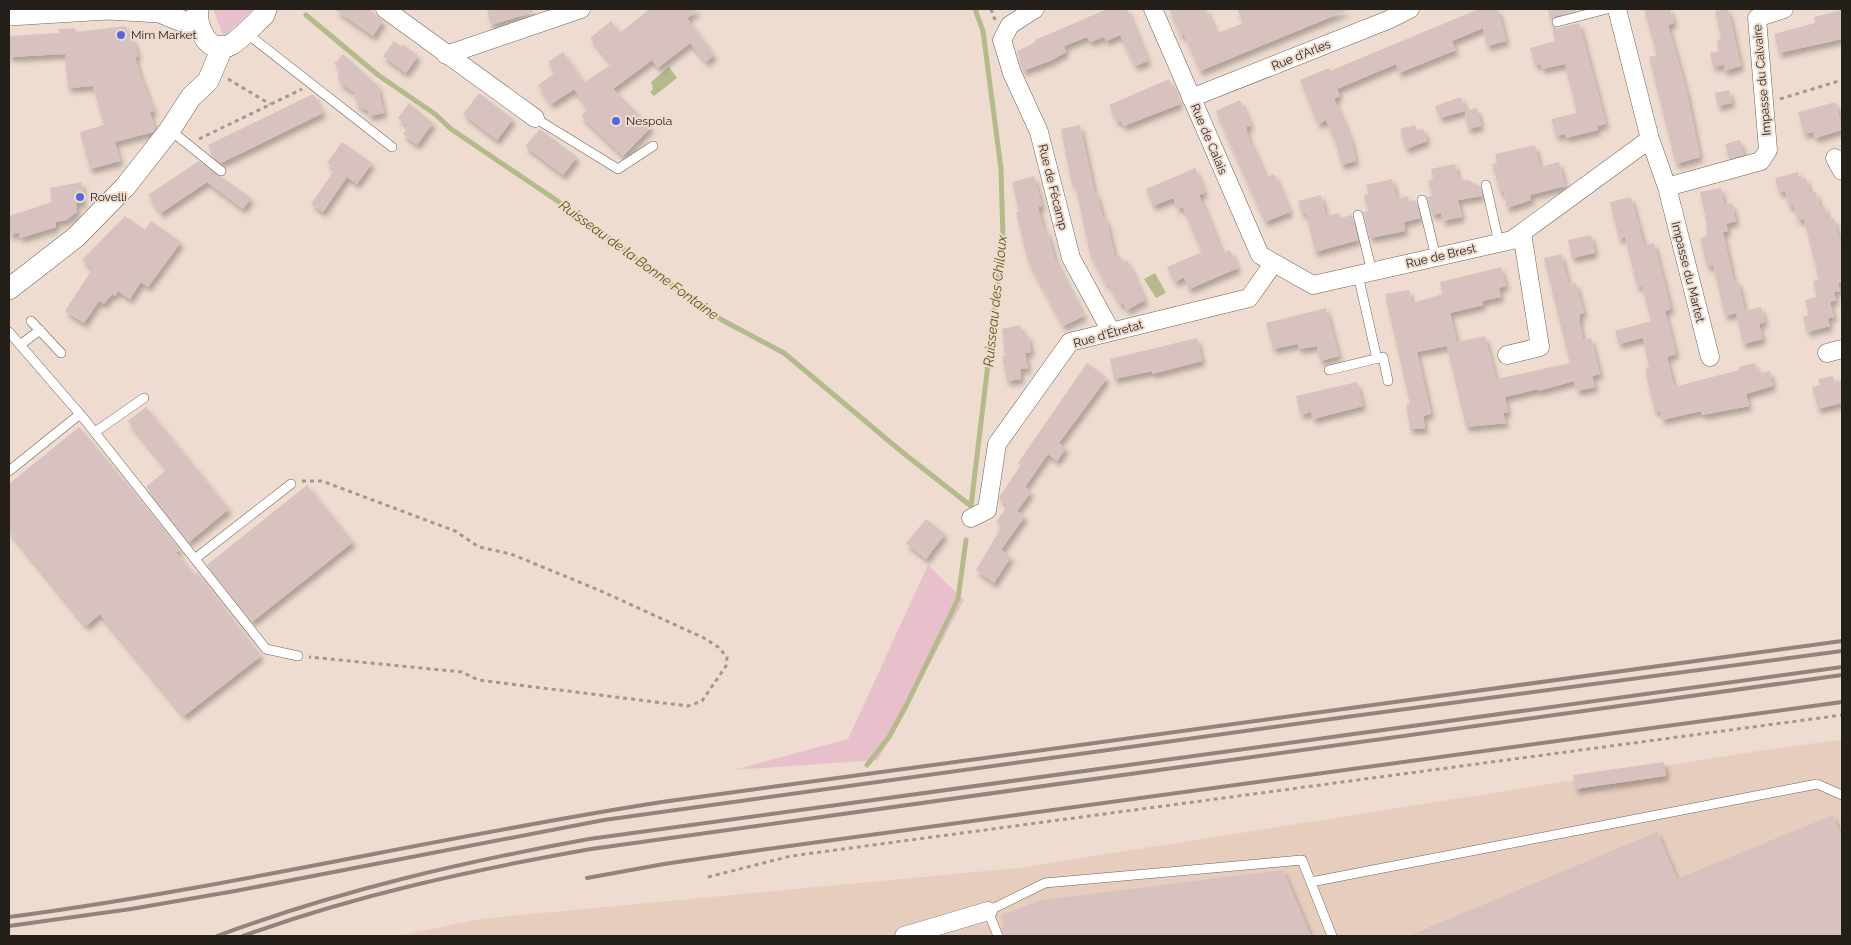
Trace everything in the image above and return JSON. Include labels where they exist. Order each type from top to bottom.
[{"type":"street","points":[[9,15],[109,9],[160,12],[206,30],[231,44],[264,16],[267,10]]},
{"type":"street","points":[[385,9],[535,118]]},
{"type":"street","points":[[446,55],[581,9]]},
{"type":"street","name":"Rue de Fécamp","points":[[1035,9],[1010,25],[1002,40],[1012,73],[1039,132],[1071,258],[1107,324],[1108,331]]},
{"type":"street","name":"Rue de Calais","points":[[1153,9],[1260,254],[1273,264]]},
{"type":"street","name":"Rue d'Arles","points":[[1191,98],[1388,20],[1410,9]]},
{"type":"street","points":[[1617,9],[1650,139],[1667,187]]},
{"type":"street","name":"Impasse du Calvaire","points":[[1667,187],[1761,161],[1768,150],[1757,18],[1784,9]]},
{"type":"street","points":[[9,289],[76,237],[125,187],[170,130],[191,97],[208,81],[213,69],[206,30]]},
{"type":"street","points":[[191,97],[201,64],[206,30]]},
{"type":"street","name":"Rue de Brest","points":[[1273,264],[1312,285],[1512,240],[1650,139]]},
{"type":"street","name":"Impasse du Martet","points":[[1667,187],[1710,357]]},
{"type":"street","points":[[1507,355],[1540,347],[1522,233]]},
{"type":"street","name":"Rue d'Étretat","points":[[971,518],[987,510],[997,444],[1070,342],[1108,331],[1249,298],[1273,264]]},
{"type":"street","points":[[904,936],[988,911]]},
{"type":"lane","points":[[1557,22],[1607,9]]},
{"type":"lane","points":[[245,32],[392,147]]},
{"type":"lane","points":[[535,118],[618,169],[653,146]]},
{"type":"lane","points":[[170,130],[222,171]]},
{"type":"lane","points":[[1486,184],[1499,243]]},
{"type":"lane","points":[[1422,200],[1436,257]]},
{"type":"lane","points":[[1358,215],[1377,359]]},
{"type":"lane","points":[[31,321],[61,353]]},
{"type":"lane","points":[[20,345],[40,330]]},
{"type":"lane","points":[[9,332],[95,432],[266,649],[298,656]]},
{"type":"lane","points":[[1329,370],[1382,357],[1388,381]]},
{"type":"lane","points":[[95,432],[144,398]]},
{"type":"lane","points":[[9,471],[80,414]]},
{"type":"lane","points":[[196,558],[292,484]]},
{"type":"lane","points":[[1311,882],[1817,784],[1842,794]]},
{"type":"lane","points":[[998,936],[988,911],[1044,884],[1302,860],[1332,936]]},
{"type":"path","points":[[213,69],[270,104]]},
{"type":"path","points":[[1765,104],[1842,80]]},
{"type":"path","points":[[190,144],[302,89],[308,81]]},
{"type":"path","points":[[292,484],[306,479],[322,480],[455,531],[478,547],[511,554],[601,591],[695,634],[718,647],[727,657],[726,666],[702,700],[688,706],[478,680],[462,672],[298,656]]},
{"type":"path","points":[[708,877],[791,856],[1842,715]]},
{"type":"shaded area","points":[[213,9],[253,9],[223,35]]},
{"type":"shaded area","points":[[669,67],[677,78],[654,96],[650,92],[653,89],[651,82]]},
{"type":"shaded area","points":[[1155,273],[1166,293],[1156,298],[1144,279]]},
{"type":"shaded area","points":[[928,565],[964,600],[878,760],[733,770],[848,739]]},
{"type":"shaded area","points":[[1842,740],[1842,936],[397,936],[480,919],[1018,868],[1784,747]]},
{"type":"building","points":[[334,9],[369,9],[383,21],[373,36]]},
{"type":"building","points":[[495,9],[532,9],[533,12],[491,25],[487,11]]},
{"type":"building","points":[[649,9],[699,9],[687,18],[714,55],[706,62],[690,43],[658,68],[652,60],[613,89],[651,127],[623,156],[581,116],[588,109],[574,89],[612,64],[590,38],[611,21],[620,33]]},
{"type":"building","points":[[1107,9],[1127,9],[1148,61],[1135,66],[1120,35],[1106,41],[1104,37],[1090,42],[1087,37],[1064,46],[1066,52],[1052,60],[1023,71],[1017,51],[1036,42],[1035,40]]},
{"type":"building","points":[[1169,9],[1206,9],[1216,34],[1243,23],[1237,9],[1348,10],[1200,71],[1184,34],[1181,36]]},
{"type":"building","points":[[1479,9],[1498,9],[1506,41],[1487,46],[1483,28],[1452,41],[1456,50],[1399,73],[1396,64],[1337,89],[1340,96],[1334,99],[1351,140],[1356,161],[1341,165],[1337,146],[1326,120],[1318,124],[1300,80],[1329,68],[1330,71]]},
{"type":"building","points":[[1548,9],[1575,9],[1576,11],[1555,16],[1551,22]]},
{"type":"building","points":[[1644,9],[1670,9],[1674,23],[1668,25],[1687,93],[1700,157],[1676,164],[1649,57],[1657,55]]},
{"type":"building","points":[[1728,9],[1741,66],[1724,71],[1724,65],[1713,67],[1710,53],[1719,51],[1717,40],[1721,39],[1715,11]]},
{"type":"building","points":[[1842,10],[1842,39],[1779,53],[1774,34],[1815,23],[1814,17]]},
{"type":"building","points":[[1579,23],[1606,124],[1597,126],[1598,130],[1566,138],[1565,134],[1556,136],[1551,119],[1577,113],[1565,64],[1542,69],[1541,64],[1535,65],[1530,48],[1555,41],[1552,25],[1558,28]]},
{"type":"building","points":[[126,26],[130,39],[133,38],[138,56],[135,57],[140,75],[154,111],[150,112],[155,129],[153,132],[115,142],[120,161],[90,169],[80,132],[104,125],[93,86],[68,88],[65,54],[9,57],[9,36],[59,33],[59,29],[75,28],[76,32]]},
{"type":"building","points":[[394,41],[402,47],[403,44],[418,56],[406,73],[383,56]]},
{"type":"building","points":[[563,52],[584,83],[551,104],[538,85],[555,73],[548,62]]},
{"type":"building","points":[[343,54],[378,86],[384,113],[369,116],[368,111],[358,106],[354,92],[340,83],[338,76],[339,68],[334,64]]},
{"type":"building","points":[[1169,79],[1180,104],[1124,126],[1121,121],[1117,122],[1109,105]]},
{"type":"building","points":[[1729,90],[1732,103],[1718,106],[1715,93]]},
{"type":"building","points":[[479,93],[513,119],[497,140],[463,114]]},
{"type":"building","points":[[313,94],[323,113],[221,163],[210,154],[212,153],[208,145]]},
{"type":"building","points":[[1461,97],[1466,111],[1477,108],[1481,126],[1468,129],[1465,111],[1440,118],[1435,106]]},
{"type":"building","points":[[1240,100],[1251,125],[1246,127],[1249,139],[1266,177],[1274,174],[1290,212],[1265,222],[1216,111]]},
{"type":"building","points":[[1836,102],[1842,130],[1815,138],[1813,132],[1804,134],[1798,112]]},
{"type":"building","points":[[409,103],[433,123],[417,145],[403,134],[408,126],[398,118]]},
{"type":"building","points":[[1080,125],[1095,195],[1097,194],[1103,218],[1106,218],[1115,257],[1119,255],[1124,262],[1127,260],[1145,300],[1127,310],[1123,303],[1120,305],[1108,283],[1106,284],[1090,254],[1075,184],[1072,185],[1061,129]]},
{"type":"building","points":[[1415,125],[1417,131],[1424,129],[1427,141],[1406,149],[1400,129]]},
{"type":"building","points":[[540,129],[577,157],[563,175],[525,146]]},
{"type":"building","points":[[1740,140],[1744,155],[1729,159],[1725,144]]},
{"type":"building","points":[[342,142],[372,163],[357,184],[347,177],[323,212],[311,204],[335,169],[327,163]]},
{"type":"building","points":[[1535,145],[1540,167],[1559,162],[1565,186],[1530,195],[1531,200],[1507,208],[1504,192],[1500,192],[1492,164],[1497,163],[1495,154]]},
{"type":"building","points":[[199,161],[251,198],[243,209],[207,182],[161,213],[148,195]]},
{"type":"building","points":[[1455,164],[1458,178],[1461,177],[1462,181],[1468,180],[1480,186],[1482,196],[1458,200],[1462,217],[1443,221],[1441,213],[1432,215],[1427,197],[1432,196],[1428,180],[1433,179],[1431,169]]},
{"type":"building","points":[[1195,168],[1205,193],[1199,195],[1223,254],[1230,250],[1238,268],[1189,289],[1184,277],[1175,282],[1167,267],[1202,252],[1183,207],[1178,209],[1173,198],[1153,206],[1146,189]]},
{"type":"building","points":[[1798,172],[1800,179],[1806,178],[1810,193],[1816,192],[1820,207],[1824,206],[1829,220],[1834,219],[1842,249],[1842,282],[1838,283],[1840,291],[1834,292],[1836,300],[1830,302],[1834,317],[1828,318],[1830,326],[1807,332],[1803,317],[1809,315],[1805,300],[1817,297],[1813,281],[1819,280],[1804,219],[1798,220],[1793,205],[1789,207],[1785,191],[1779,193],[1775,178]]},
{"type":"building","points":[[1034,176],[1042,206],[1038,207],[1044,231],[1047,230],[1055,260],[1084,316],[1063,326],[1028,261],[1016,212],[1019,211],[1012,182]]},
{"type":"building","points":[[1392,179],[1397,199],[1407,196],[1409,201],[1416,200],[1420,218],[1404,222],[1405,231],[1370,238],[1363,212],[1368,211],[1364,195],[1369,194],[1366,185]]},
{"type":"building","points":[[82,182],[83,203],[76,203],[77,212],[66,220],[56,222],[56,227],[20,238],[19,233],[9,235],[9,216],[52,202],[50,188]]},
{"type":"building","points":[[1721,188],[1724,205],[1732,203],[1736,221],[1726,224],[1728,231],[1723,232],[1734,282],[1738,281],[1745,311],[1725,316],[1713,265],[1707,266],[1700,238],[1707,236],[1706,228],[1708,228],[1700,192]]},
{"type":"building","points":[[1321,195],[1326,216],[1339,213],[1340,218],[1352,215],[1358,240],[1315,252],[1306,213],[1302,214],[1298,201]]},
{"type":"building","points":[[1631,197],[1644,245],[1654,243],[1671,309],[1665,311],[1676,354],[1667,357],[1674,387],[1739,370],[1739,367],[1755,363],[1757,373],[1770,371],[1773,386],[1746,394],[1749,406],[1702,415],[1701,411],[1662,420],[1660,411],[1655,412],[1645,369],[1649,368],[1643,338],[1619,344],[1615,331],[1651,321],[1642,286],[1637,287],[1625,237],[1619,239],[1610,202]]},
{"type":"building","points":[[125,216],[145,230],[151,221],[181,242],[148,287],[141,282],[130,299],[118,291],[115,296],[112,294],[104,304],[99,301],[84,323],[65,311],[93,268],[82,260]]},
{"type":"building","points":[[1591,235],[1595,253],[1572,258],[1568,240]]},
{"type":"building","points":[[1561,254],[1569,285],[1576,283],[1584,313],[1580,314],[1583,340],[1591,338],[1600,374],[1592,376],[1595,387],[1577,391],[1574,381],[1538,391],[1538,389],[1505,397],[1508,412],[1503,413],[1506,423],[1466,427],[1447,346],[1417,352],[1431,414],[1423,416],[1425,429],[1410,429],[1406,405],[1410,404],[1385,294],[1409,290],[1412,303],[1443,294],[1440,282],[1501,267],[1506,286],[1499,288],[1501,297],[1482,301],[1483,305],[1450,313],[1457,342],[1485,336],[1496,379],[1570,363],[1544,258]]},
{"type":"building","points":[[1761,307],[1765,322],[1759,324],[1763,339],[1743,344],[1736,313]]},
{"type":"building","points":[[1326,308],[1339,356],[1320,361],[1317,346],[1299,349],[1298,344],[1273,349],[1266,323]]},
{"type":"building","points":[[1020,325],[1023,336],[1028,334],[1031,352],[1025,353],[1028,368],[1020,369],[1021,379],[1007,381],[1002,357],[1005,356],[1002,329]]},
{"type":"building","points":[[1197,338],[1202,361],[1152,374],[1152,371],[1114,379],[1110,359]]},
{"type":"building","points":[[1087,363],[1107,378],[1059,443],[1066,448],[1057,461],[1048,454],[1025,487],[1031,492],[1017,511],[1025,516],[1001,550],[1011,557],[994,583],[976,570],[1002,526],[996,522],[1008,505],[999,499],[1000,496],[1021,465],[1018,463]]},
{"type":"building","points":[[1833,376],[1834,382],[1842,380],[1842,403],[1818,409],[1812,387],[1820,385],[1818,379]]},
{"type":"building","points":[[1357,382],[1363,406],[1313,419],[1311,412],[1301,415],[1296,396]]},
{"type":"building","points":[[146,407],[229,509],[189,542],[146,487],[167,469],[128,421]]},
{"type":"building","points":[[79,427],[180,550],[176,552],[195,575],[197,572],[261,656],[184,716],[100,614],[86,626],[9,531],[9,484]]},
{"type":"building","points":[[307,485],[353,542],[252,622],[207,565]]},
{"type":"building","points":[[926,519],[945,534],[926,559],[906,543]]},
{"type":"building","points":[[1664,762],[1666,776],[1575,789],[1573,775]]},
{"type":"building","points":[[1833,815],[1842,838],[1842,936],[1408,936],[1657,832],[1677,879]]},
{"type":"building","points":[[1283,870],[1311,936],[1004,936],[1002,928],[1006,926],[1002,915],[1041,900]]},
{"type":"waterway","name":"Ruisseau des Chiloux","points":[[971,506],[1003,239],[1001,169],[983,31],[975,9]]},
{"type":"waterway","name":"Ruisseau de la Bonne Fontaine","points":[[306,15],[378,75],[435,114],[451,129],[587,221],[645,266],[722,320],[784,353],[902,452],[971,506]]},
{"type":"waterway","name":"Ruisseau de la Bonne Fontaine","points":[[867,765],[889,737],[906,706],[958,599],[966,540]]},
{"type":"railway","points":[[9,917],[173,892],[498,830],[662,802],[1842,641]]},
{"type":"railway","points":[[9,926],[131,909],[235,891],[604,820],[1346,717],[1842,651]]},
{"type":"railway","points":[[217,936],[308,905],[401,879],[589,839],[1842,667]]},
{"type":"railway","points":[[243,936],[371,896],[458,875],[591,849],[1842,675]]},
{"type":"railway","points":[[587,878],[746,852],[1842,702]]},
{"type":"place","name":"Mim Market","points":[[121,35]]},
{"type":"place","name":"Nespola","points":[[616,121]]},
{"type":"place","name":"Rovelli","points":[[80,197]]}]
